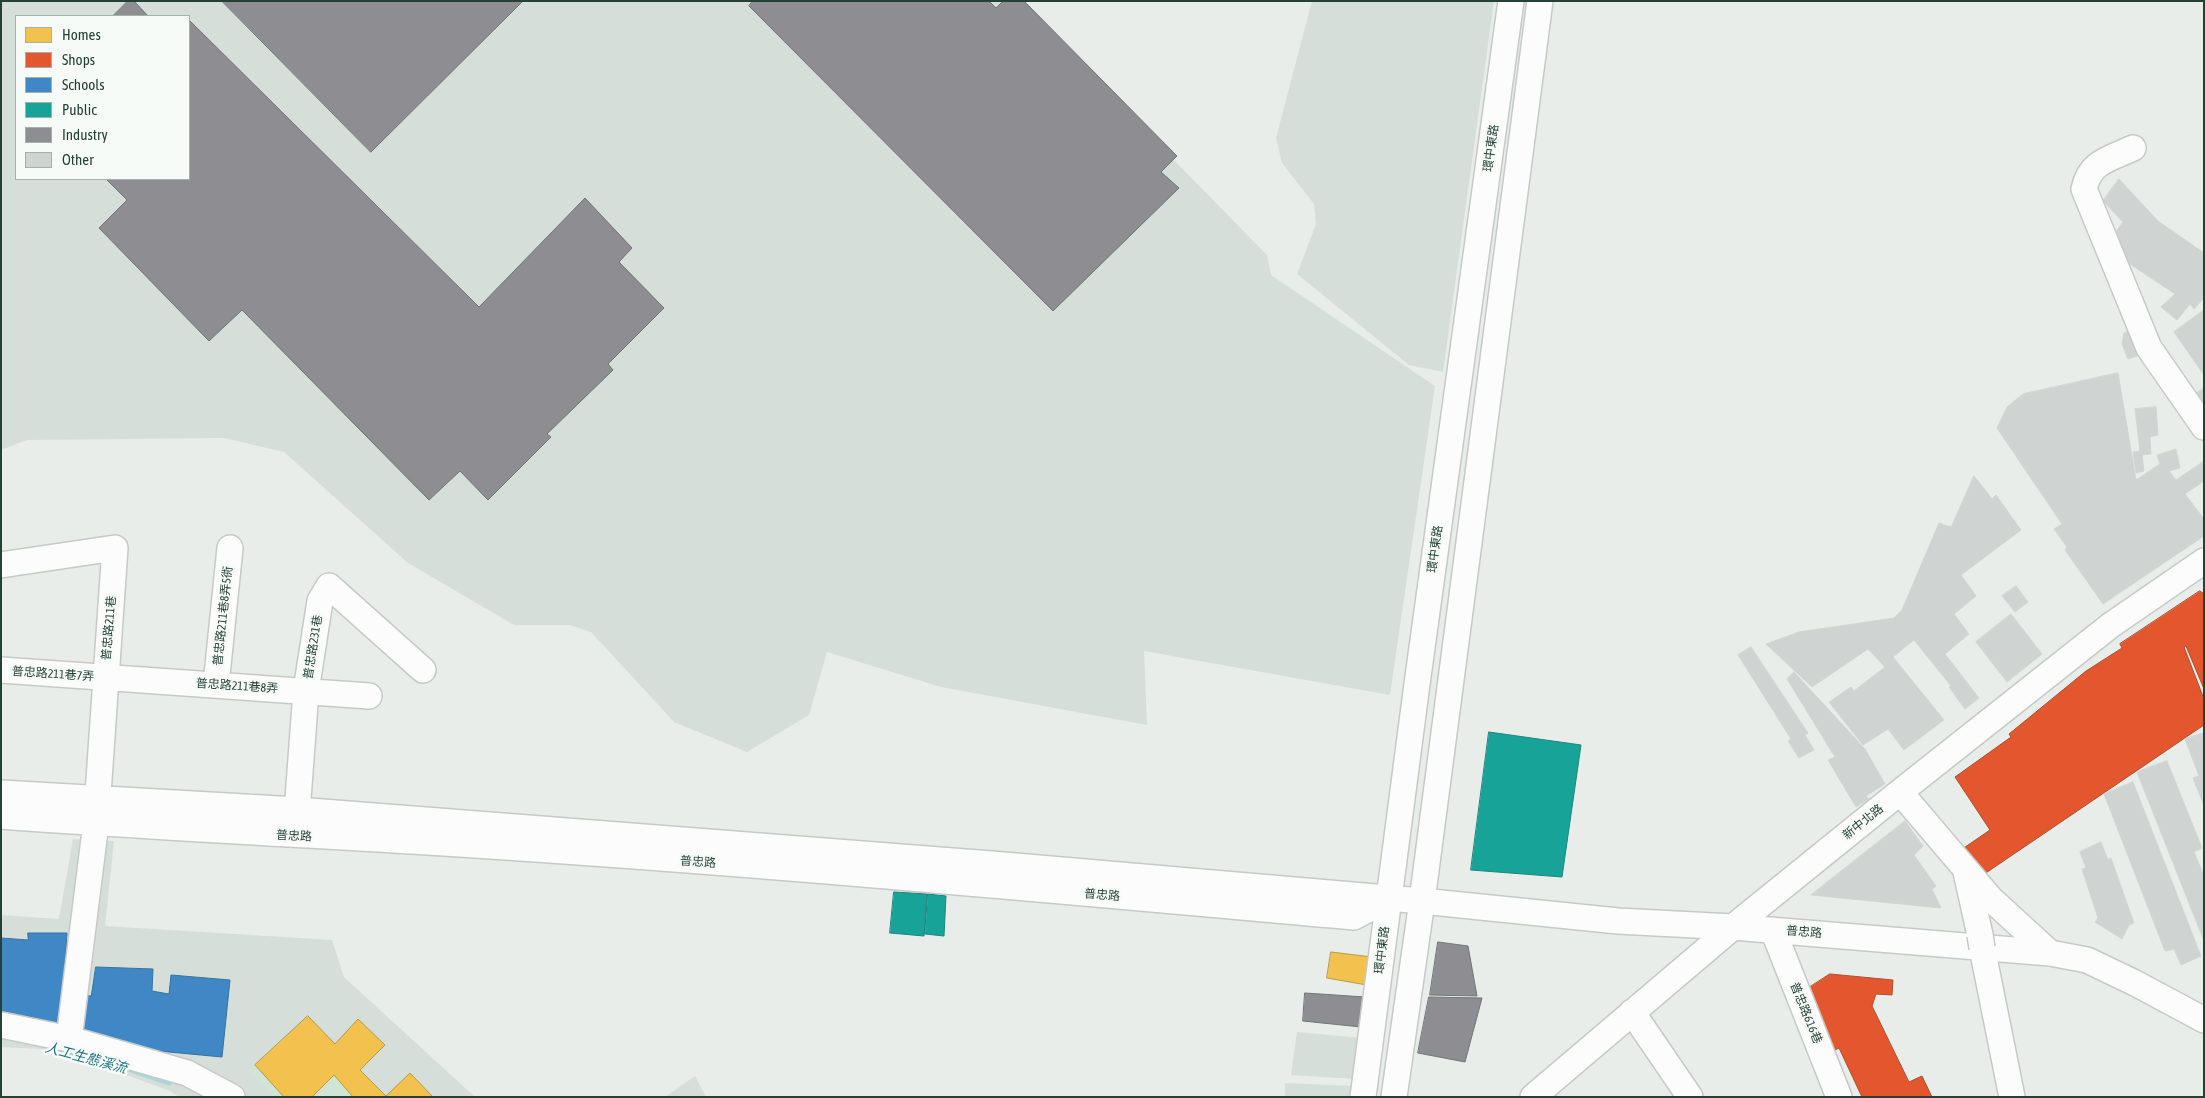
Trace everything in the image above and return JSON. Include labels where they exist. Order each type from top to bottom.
[{"type":"street","name":"環中東路","points":[[1363,1097],[1511,1]]},
{"type":"street","points":[[1394,1097],[1422,901],[1540,1]]},
{"type":"street","points":[[2133,148],[2094,166],[2087,176],[2084,189],[2149,348],[2204,427]]},
{"type":"street","name":"普忠路211巷","points":[[1,565],[115,548],[97,812],[69,1039]]},
{"type":"street","name":"普忠路211巷8弄5衖","points":[[216,685],[230,548]]},
{"type":"street","name":"新中北路","points":[[1533,1097],[1733,927],[1900,792],[2111,625],[2203,563]]},
{"type":"street","name":"普忠路231巷","points":[[295,836],[306,691],[320,601],[329,586],[422,670]]},
{"type":"street","name":"普忠路211巷7弄","points":[[1,670],[105,677]]},
{"type":"street","name":"普忠路211巷8弄","points":[[105,677],[369,696]]},
{"type":"street","points":[[1900,792],[1991,899],[2050,953]]},
{"type":"street","name":"普忠路","points":[[1,793],[97,812],[295,836],[443,843],[974,883],[1354,917],[1389,898]]},
{"type":"street","name":"普忠路","points":[[1,816],[97,812],[297,810],[1004,865],[1422,901],[1618,921],[1733,927],[2050,953],[2087,960],[2136,983],[2204,1020]]},
{"type":"street","points":[[1965,868],[2012,1097]]},
{"type":"street","name":"普忠路616巷","points":[[1773,930],[1839,1097]]},
{"type":"street","points":[[1632,1012],[1690,1097]]},
{"type":"street","points":[[1,1025],[69,1039],[187,1073],[232,1097]]},
{"type":"shaded area","points":[[1,1],[1018,1],[1267,255],[1271,275],[1435,386],[1390,695],[1144,651],[1147,725],[941,687],[827,652],[809,715],[747,752],[674,722],[591,632],[570,625],[514,625],[408,563],[284,452],[224,438],[27,440],[1,450]]},
{"type":"shaded area","points":[[1312,1],[1494,1],[1443,372],[1409,365],[1297,274],[1316,224],[1314,204],[1282,163],[1276,138]]},
{"type":"shaded area","points":[[73,839],[114,841],[105,926],[332,940],[344,977],[475,1097],[179,1097],[170,1091],[59,1050],[1,1047],[1,915],[59,919]]},
{"type":"shaded area","points":[[1297,1032],[1361,1038],[1356,1079],[1291,1075]]},
{"type":"shaded area","points":[[695,1076],[706,1097],[665,1097]]},
{"type":"shaded area","points":[[1285,1083],[1354,1086],[1353,1097],[1285,1097]]},
{"type":"green space","points":[[255,1065],[284,1097],[274,1097],[250,1070]]},
{"type":"green space","points":[[334,1075],[353,1097],[312,1097]]},
{"type":"building: Homes","points":[[1331,952],[1372,957],[1367,985],[1327,978]]},
{"type":"building: Homes","points":[[308,1016],[335,1044],[358,1019],[385,1045],[360,1070],[386,1096],[410,1073],[433,1097],[353,1097],[334,1075],[312,1097],[284,1097],[255,1065]]},
{"type":"building: Shops","points":[[2200,591],[2204,594],[2204,689],[2186,646],[2184,647],[2204,699],[2204,725],[1974,881],[1955,854],[1990,830],[1955,777],[2011,737],[2009,734],[2086,671],[2122,648],[2120,644]]},
{"type":"building: Shops","points":[[1830,974],[1893,980],[1892,995],[1876,994],[1872,1006],[1909,1082],[1922,1076],[1932,1097],[1862,1097],[1839,1048],[1835,1050],[1807,989]]},
{"type":"building: Schools","points":[[28,933],[67,933],[61,1025],[1,1021],[1,938],[28,940]]},
{"type":"building: Schools","points":[[96,967],[153,969],[152,991],[169,994],[171,975],[230,980],[222,1057],[84,1044],[82,995],[91,996]]},
{"type":"building: Public","points":[[1489,732],[1581,745],[1562,877],[1471,870]]},
{"type":"building: Public","points":[[894,892],[927,894],[924,936],[890,933]]},
{"type":"building: Public","points":[[928,894],[946,896],[944,936],[925,934]]},
{"type":"building: Industry","points":[[128,1],[134,1],[147,15],[114,15]]},
{"type":"building: Industry","points":[[222,1],[523,1],[371,152]]},
{"type":"building: Industry","points":[[753,1],[989,1],[996,8],[1003,1],[1024,1],[1177,156],[1161,172],[1179,188],[1053,311],[749,6]]},
{"type":"building: Industry","points":[[190,21],[479,307],[585,198],[632,248],[619,262],[664,308],[608,364],[613,370],[547,434],[551,437],[488,500],[460,471],[429,500],[242,310],[209,341],[99,228],[127,200],[107,180],[190,180]]},
{"type":"building: Industry","points":[[1438,942],[1468,946],[1477,996],[1430,995]]},
{"type":"building: Industry","points":[[1305,993],[1365,997],[1361,1027],[1303,1021]]},
{"type":"building: Industry","points":[[1429,997],[1482,998],[1465,1062],[1418,1053]]},
{"type":"building: Other","points":[[2119,179],[2158,221],[2204,253],[2204,298],[2194,309],[2190,304],[2177,320],[2161,307],[2175,294],[2130,264],[2109,241],[2123,222],[2103,201]]},
{"type":"building: Other","points":[[2204,310],[2204,375],[2174,332]]},
{"type":"building: Other","points":[[2134,330],[2143,354],[2128,359],[2122,344],[2124,333]]},
{"type":"building: Other","points":[[2118,373],[2136,480],[2160,464],[2157,455],[2176,449],[2180,468],[2169,471],[2176,480],[2204,461],[2204,481],[2185,494],[2204,519],[2204,536],[2103,604],[2065,550],[2067,547],[2054,529],[2062,524],[1997,428],[2007,407],[2023,394]]},
{"type":"building: Other","points":[[2204,388],[2204,414],[2192,396]]},
{"type":"building: Other","points":[[2156,407],[2158,435],[2150,437],[2151,454],[2142,455],[2144,471],[2136,473],[2133,452],[2140,451],[2135,409]]},
{"type":"building: Other","points":[[1974,476],[1992,499],[1996,495],[2021,530],[1961,575],[1976,596],[1954,614],[1969,634],[1945,654],[1979,698],[1965,709],[1949,687],[1951,686],[1914,640],[1893,657],[1944,720],[1904,750],[1888,729],[1863,745],[1829,702],[1851,687],[1854,691],[1885,667],[1868,649],[1812,687],[1766,644],[1799,632],[1894,618],[1902,610],[1939,523],[1951,527]]},
{"type":"building: Other","points":[[2016,586],[2028,602],[2015,612],[2002,596]]},
{"type":"building: Other","points":[[2011,614],[2042,654],[2007,682],[1976,642]]},
{"type":"building: Other","points":[[1751,647],[1808,733],[1805,735],[1814,750],[1799,758],[1788,741],[1791,739],[1738,655]]},
{"type":"building: Other","points":[[1794,672],[1865,749],[1885,784],[1866,796],[1869,799],[1856,807],[1828,760],[1835,757],[1787,679]]},
{"type":"building: Other","points":[[2204,733],[2204,806],[2193,778],[2199,776],[2185,739]]},
{"type":"building: Other","points":[[2167,761],[2202,848],[2194,852],[2204,876],[2204,941],[2137,772]]},
{"type":"building: Other","points":[[2133,782],[2201,956],[2181,965],[2174,949],[2165,951],[2104,794]]},
{"type":"building: Other","points":[[1905,821],[1923,846],[1914,855],[1936,886],[1932,889],[1941,908],[1811,895]]},
{"type":"building: Other","points":[[2101,842],[2108,860],[2111,858],[2134,923],[2129,925],[2122,939],[2095,922],[2098,918],[2082,869],[2086,868],[2080,852]]},
{"type":"waterway","name":"人工生態溪流","points":[[59,1049],[106,1062]]},
{"type":"waterway","name":"人工生態溪流","points":[[126,1068],[169,1083]]}]
